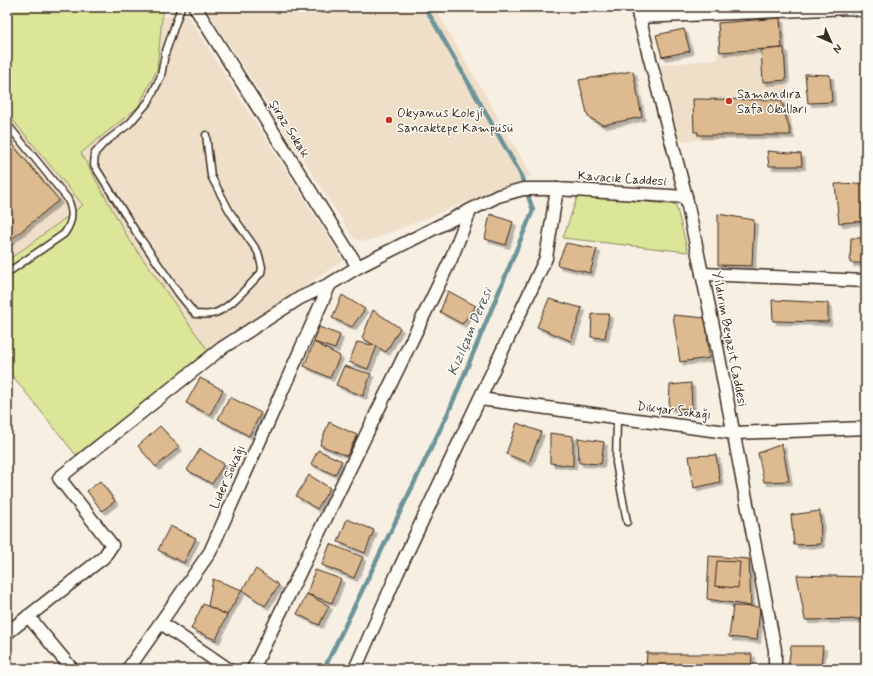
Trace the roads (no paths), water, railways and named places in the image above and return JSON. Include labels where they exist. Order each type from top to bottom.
[{"type":"street","name":"Şiraz Sokak","points":[[196,7],[358,267]]},
{"type":"street","points":[[638,12],[850,8],[866,10]]},
{"type":"street","name":"Yıldırım Beyazıt Caddesi","points":[[638,12],[686,197],[734,433],[775,650],[775,669]]},
{"type":"street","name":"Kavacık Caddesi","points":[[28,616],[104,557],[112,546],[59,478],[222,348],[300,298],[330,284],[358,267],[498,196],[522,189],[557,188],[686,197]]},
{"type":"street","points":[[355,669],[396,574],[546,258],[557,188]]},
{"type":"street","points":[[253,669],[451,259],[470,211]]},
{"type":"street","points":[[702,274],[866,281]]},
{"type":"street","name":"Lider Sokağı","points":[[128,669],[210,552],[330,284]]},
{"type":"street","name":"Dikyar Sokağı","points":[[480,399],[734,433],[866,428]]},
{"type":"street","points":[[7,633],[28,616],[72,669]]},
{"type":"street","points":[[161,622],[228,669]]},
{"type":"lane","points":[[182,7],[164,54],[161,76],[149,101],[129,124],[104,143],[94,153],[94,164],[136,232],[179,294],[196,314],[212,314],[218,312],[236,299],[261,273],[262,267],[258,252],[230,212],[211,176],[206,135]]},
{"type":"lane","points":[[7,124],[67,198],[72,212],[72,220],[64,234],[7,273]]},
{"type":"lane","points":[[617,418],[616,463],[627,522]]},
{"type":"waterway","name":"Kızılçam Deresi","points":[[324,669],[449,411],[533,210],[520,173],[425,7]]},
{"type":"place","name":"Samandıra Safa Okulları","points":[[729,101]]},
{"type":"place","name":"Okyanus Koleji Sancaktepe Kampüsü","points":[[389,120]]}]
